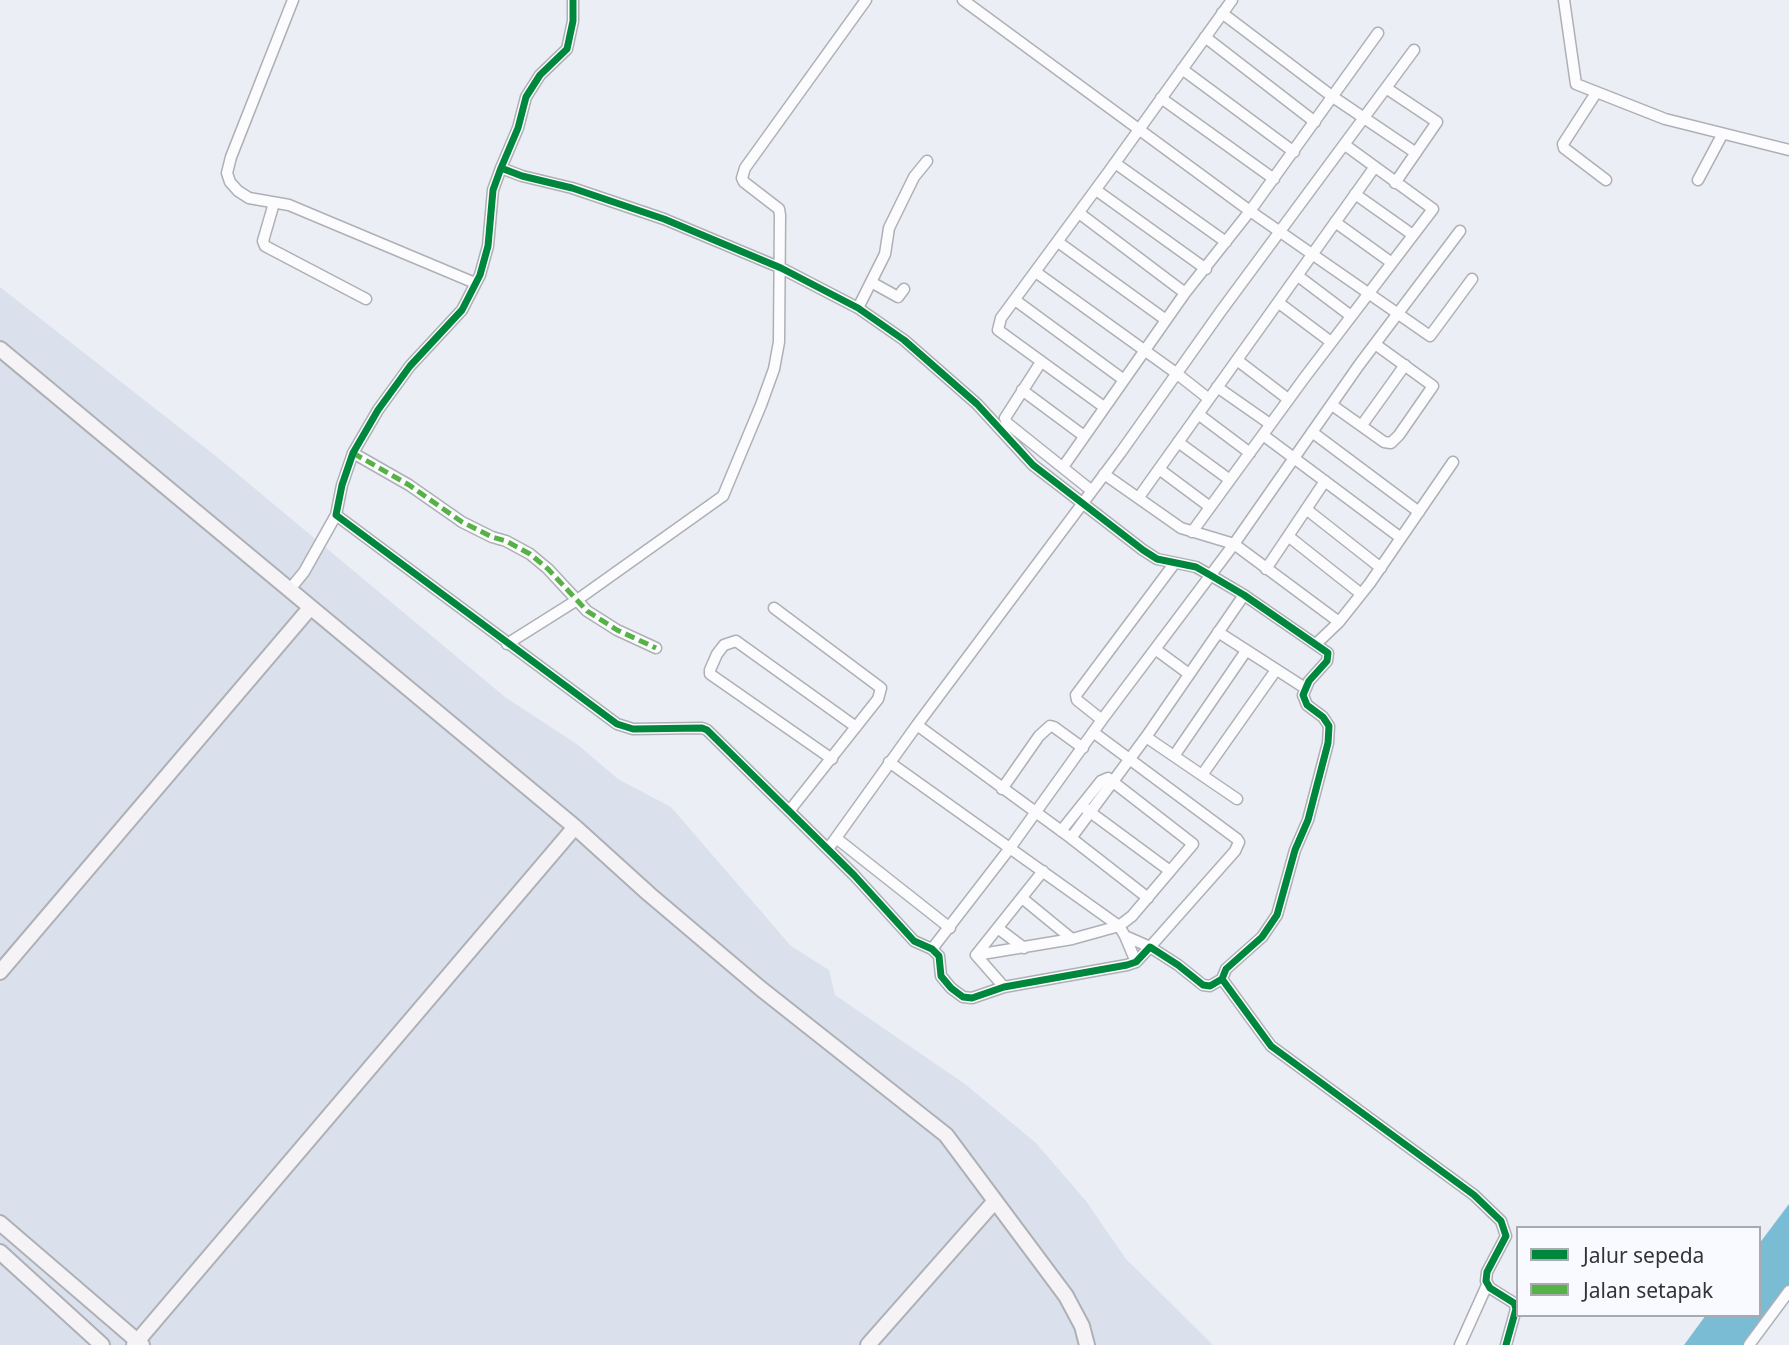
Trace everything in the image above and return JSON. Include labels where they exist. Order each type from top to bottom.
[{"type":"street","points":[[293,0],[239,134],[228,173],[230,182],[237,191],[257,200],[289,205],[475,283]]},
{"type":"street","points":[[290,589],[304,572],[336,515],[342,485],[353,453],[389,392],[462,310],[475,283],[485,258],[493,190],[518,128],[526,97],[540,75],[561,56],[570,42],[573,0]]},
{"type":"street","points":[[506,644],[577,600],[723,496],[761,405],[777,356],[781,268],[779,209],[744,183],[742,178],[745,168],[866,0]]},
{"type":"street","points":[[964,0],[1250,211],[1430,336],[1472,279]]},
{"type":"street","points":[[1104,407],[998,330],[1001,318],[1037,273],[1232,0]]},
{"type":"street","points":[[1564,0],[1576,84],[1665,119],[1789,150]]},
{"type":"street","points":[[1222,13],[1333,97],[1416,153]]},
{"type":"street","points":[[1063,467],[1144,349],[1294,152],[1378,33]]},
{"type":"street","points":[[1205,37],[1315,122]]},
{"type":"street","points":[[828,849],[889,762],[1092,491],[1414,50]]},
{"type":"street","points":[[1182,69],[1294,152]]},
{"type":"street","points":[[1386,88],[1437,122],[1395,183]]},
{"type":"street","points":[[1596,93],[1563,145],[1606,180]]},
{"type":"street","points":[[1161,98],[1274,179]]},
{"type":"street","points":[[1698,180],[1722,135]]},
{"type":"street","points":[[1192,532],[1331,342],[1433,209],[1345,145]]},
{"type":"street","points":[[858,308],[886,251],[889,228],[914,177],[927,160]]},
{"type":"street","points":[[1115,163],[1226,242]]},
{"type":"street","points":[[501,167],[522,176],[572,188],[664,219],[781,268],[858,308],[904,340],[977,404],[1033,466],[1149,554],[1174,564],[1196,567],[1244,595],[1322,649],[1327,661],[1305,688],[1304,700],[1323,717],[1330,729],[1308,820],[1295,850],[1273,923],[1262,937],[1226,969],[1222,979],[1210,986],[1203,985],[1150,947],[1125,936]]},
{"type":"street","points":[[1139,497],[1374,168]]},
{"type":"street","points":[[1096,190],[1206,269]]},
{"type":"street","points":[[1355,194],[1413,235]]},
{"type":"street","points":[[274,203],[265,246],[366,299]]},
{"type":"street","points":[[1079,213],[1185,293]]},
{"type":"street","points":[[1335,222],[1392,263]]},
{"type":"street","points":[[932,948],[1010,848],[1234,544],[1375,344],[1460,231]]},
{"type":"street","points":[[1058,242],[1166,320]]},
{"type":"street","points":[[1037,273],[1209,398]]},
{"type":"street","points":[[1298,276],[1351,316]]},
{"type":"street","points":[[871,282],[898,297],[904,289]]},
{"type":"street","points":[[1015,300],[1124,380]]},
{"type":"street","points":[[1279,303],[1331,342]]},
{"type":"street","points":[[1332,405],[1387,443],[1399,435],[1433,386],[1375,344]]},
{"type":"street","points":[[0,369],[5,353],[575,827],[760,988],[946,1135],[1066,1296],[1082,1326],[1087,1345]]},
{"type":"street","points":[[1237,359],[1289,399]]},
{"type":"street","points":[[1041,362],[1005,418],[1007,423],[1092,491]]},
{"type":"street","points":[[1362,425],[1405,365]]},
{"type":"street","points":[[1217,387],[1270,424]]},
{"type":"street","points":[[1022,390],[1084,436]]},
{"type":"street","points":[[1198,414],[1250,453]]},
{"type":"street","points":[[1312,432],[1419,512]]},
{"type":"street","points":[[1263,435],[1401,538]]},
{"type":"street","points":[[1178,442],[1230,480]]},
{"type":"street","points":[[353,453],[426,496],[462,522],[530,554],[605,623],[656,649]]},
{"type":"street","points":[[1322,649],[1453,462]]},
{"type":"street","points":[[1159,469],[1210,507]]},
{"type":"street","points":[[1104,474],[1181,528],[1234,544],[1339,622]]},
{"type":"street","points":[[1266,569],[1325,481]]},
{"type":"street","points":[[1306,509],[1381,568]]},
{"type":"street","points":[[336,515],[617,724],[633,729],[707,730],[790,810],[886,908],[914,941],[932,948],[939,956],[941,976],[964,997],[972,998],[1004,987],[1136,962],[1236,851],[1239,842],[1237,839],[1093,733]]},
{"type":"street","points":[[1288,536],[1360,593]]},
{"type":"street","points":[[1102,720],[1077,700],[1076,695],[1174,564]]},
{"type":"street","points":[[1071,838],[1092,813],[1244,595]]},
{"type":"street","points":[[0,972],[310,608]]},
{"type":"street","points":[[774,608],[881,688],[878,699],[790,810]]},
{"type":"street","points":[[1218,632],[1305,688]]},
{"type":"street","points":[[831,759],[710,674],[717,654],[730,642],[742,643],[856,727]]},
{"type":"street","points":[[1155,649],[1189,674]]},
{"type":"street","points":[[1174,756],[1246,651]]},
{"type":"street","points":[[1202,775],[1276,670]]},
{"type":"street","points":[[917,725],[1148,898]]},
{"type":"street","points":[[1002,789],[1039,736],[1050,726],[1083,748]]},
{"type":"street","points":[[1146,737],[1237,799]]},
{"type":"street","points":[[889,762],[1119,926],[1136,962]]},
{"type":"street","points":[[976,955],[1072,939],[1119,926],[1148,898],[1193,842],[1108,778],[1103,779],[1061,831]]},
{"type":"street","points":[[1081,805],[1170,871]]},
{"type":"street","points":[[0,1223],[138,1344],[575,827]]},
{"type":"street","points":[[836,838],[950,928]]},
{"type":"street","points":[[976,955],[1044,871]]},
{"type":"street","points":[[1021,898],[1072,939]]},
{"type":"street","points":[[999,929],[1024,948]]},
{"type":"street","points":[[976,955],[1004,987]]},
{"type":"street","points":[[1222,979],[1263,1038],[1272,1046],[1474,1195],[1501,1220],[1506,1236],[1487,1272],[1487,1285],[1460,1345]]},
{"type":"street","points":[[868,1345],[995,1201]]},
{"type":"street","points":[[0,1252],[102,1345]]},
{"type":"street","points":[[1487,1285],[1514,1303],[1516,1309],[1506,1345]]},
{"type":"street","points":[[1749,1345],[1789,1291]]},
{"type":"shaded area","points":[[0,287],[217,457],[505,697],[578,745],[618,779],[671,807],[791,946],[829,970],[835,995],[965,1084],[1036,1143],[1086,1201],[1126,1259],[1213,1345],[0,1345]]},
{"type":"water","points":[[1789,1204],[1789,1286],[1745,1345],[1684,1345],[1705,1317],[1761,1317],[1761,1241]]},
{"type":"marked path","points":[[353,453],[409,485],[462,522],[530,554],[548,569],[587,611],[617,630],[656,648]]},
{"type":"cycle path","points":[[573,0],[573,21],[567,49],[540,75],[526,97],[518,128],[493,190],[488,246],[480,275],[462,310],[410,366],[378,410],[353,453],[342,485],[336,515],[617,724],[633,729],[707,730],[854,875],[914,941],[932,949],[939,956],[941,976],[963,997],[972,998],[1004,987],[1127,965],[1136,962],[1150,947],[1203,985],[1210,986],[1222,979]]},
{"type":"cycle path","points":[[501,168],[572,188],[664,219],[781,268],[858,308],[904,340],[977,404],[1033,465],[1143,550],[1157,559],[1196,567],[1244,595],[1328,653],[1327,661],[1309,681],[1303,695],[1307,705],[1323,717],[1329,726],[1328,743],[1308,820],[1295,850],[1277,915],[1262,937],[1226,969],[1222,979],[1271,1046],[1474,1195],[1501,1221],[1506,1236],[1487,1272],[1486,1281],[1490,1288],[1514,1303],[1516,1309],[1506,1345]]}]
